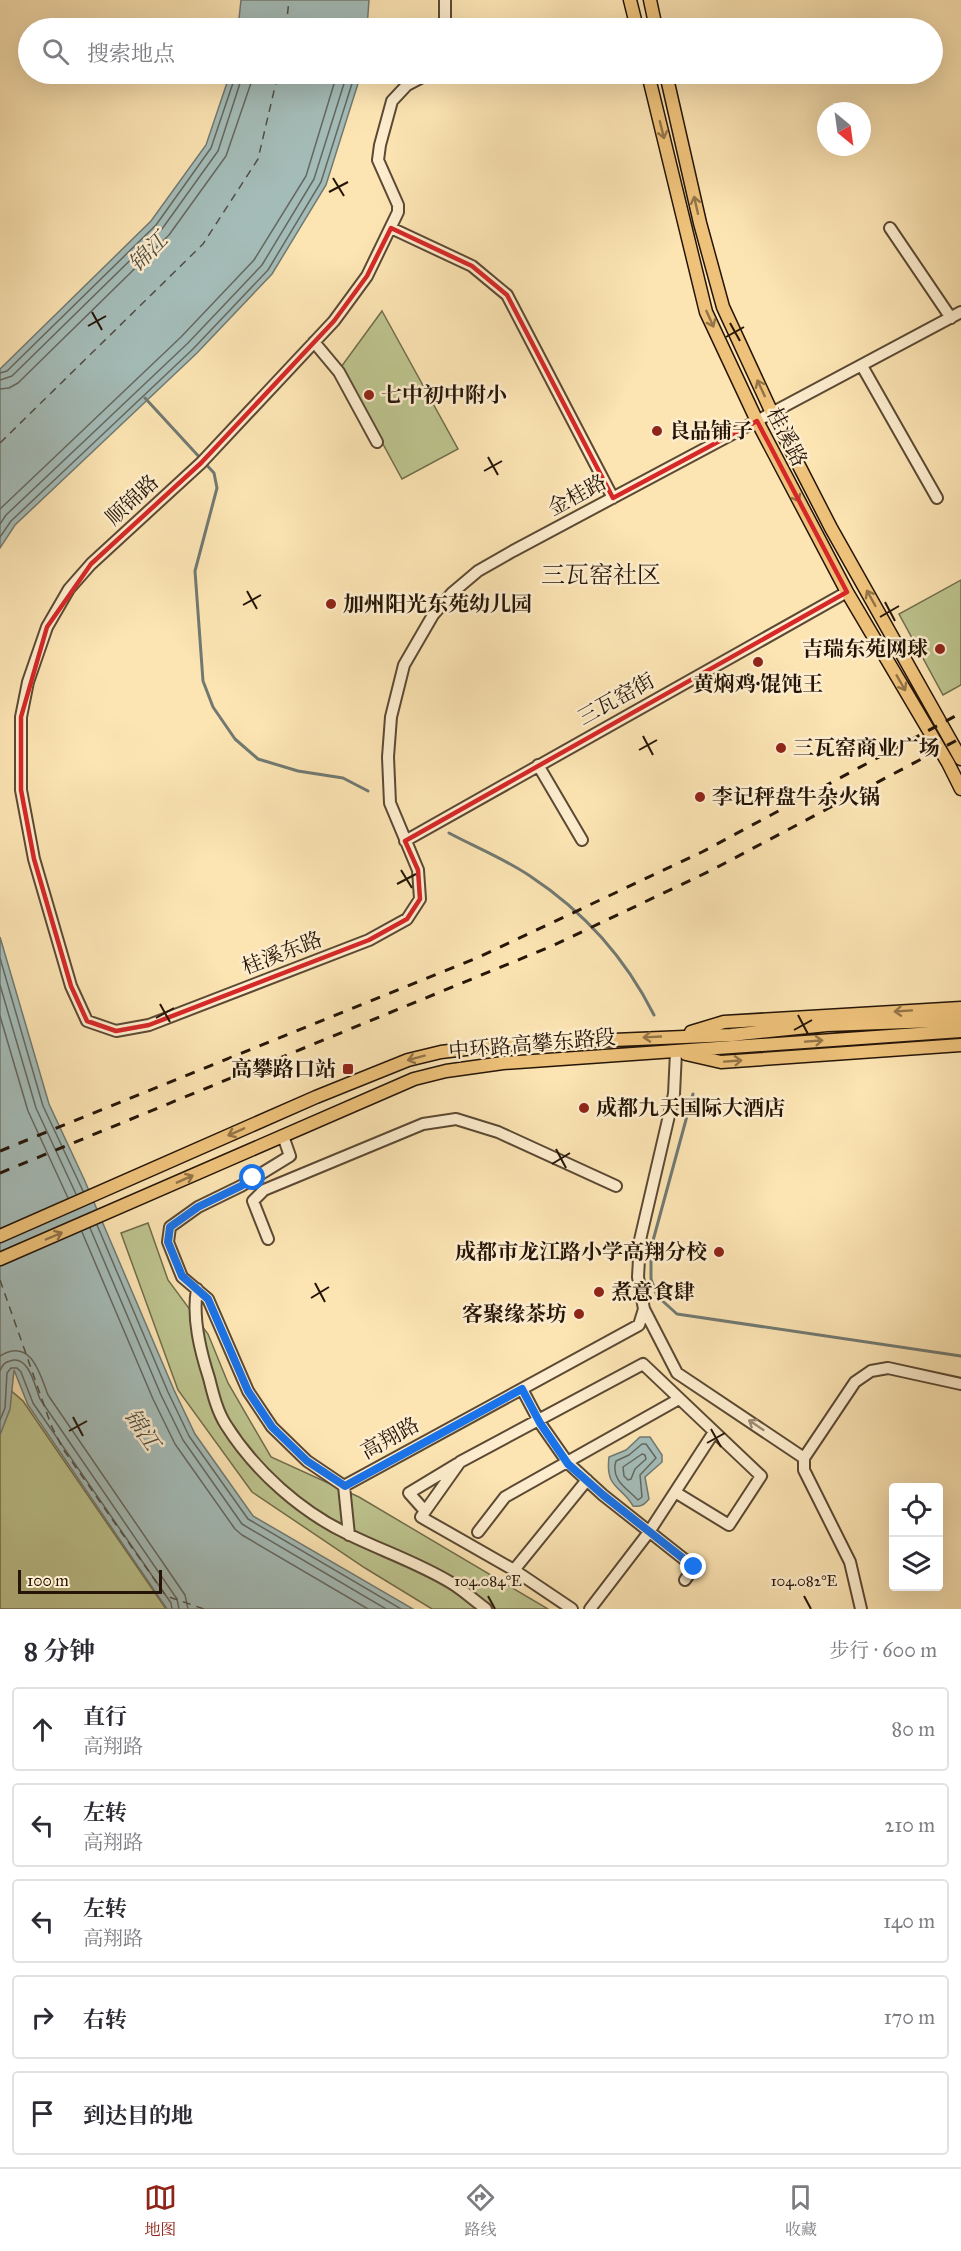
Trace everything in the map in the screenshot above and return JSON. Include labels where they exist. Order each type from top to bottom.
[{"type":"main road","points":[[630,0],[635,18]]},
{"type":"main road","points":[[650,0],[654,18]]},
{"type":"main road","name":"桂溪路","points":[[650,84],[706,312],[757,421],[847,592],[961,789]]},
{"type":"main road","name":"桂溪路","points":[[668,84],[700,223],[723,307],[772,413],[831,528],[961,759]]},
{"type":"main road","points":[[676,1036],[724,1022],[961,1008]]},
{"type":"main road","name":"中环路高攀东路段","points":[[0,1259],[414,1078],[503,1063],[676,1052],[827,1025],[961,1020]]},
{"type":"main road","name":"中环路高攀东路段","points":[[0,1236],[316,1097],[408,1060],[441,1052],[499,1046],[676,1036],[733,1040],[961,1031]]},
{"type":"main road","points":[[676,1052],[721,1062],[961,1045]]},
{"type":"street","points":[[445,0],[445,18]]},
{"type":"street","name":"顺锦路","points":[[87,1021],[71,987],[34,859],[21,790],[21,717],[28,682],[46,627],[69,589],[91,564],[204,459],[334,321],[367,276],[398,212],[398,205],[378,160],[392,101],[409,84]]},
{"type":"street","points":[[391,228],[472,266],[507,295],[613,498]]},
{"type":"street","points":[[890,228],[956,315]]},
{"type":"street","name":"金桂路","points":[[405,841],[390,803],[388,757],[391,717],[404,665],[434,615],[453,593],[478,571],[956,315]]},
{"type":"street","points":[[314,342],[339,372],[377,442]]},
{"type":"street","points":[[862,366],[937,498]]},
{"type":"street","name":"三瓦窑街","points":[[405,841],[847,592]]},
{"type":"street","points":[[538,765],[582,840]]},
{"type":"street","name":"桂溪东路","points":[[87,1021],[116,1031],[149,1025],[369,940],[407,919],[420,899],[418,870],[405,841]]},
{"type":"street","points":[[676,1052],[674,1094],[640,1240],[638,1277],[644,1309],[677,1373],[804,1458]]},
{"type":"street","points":[[268,1239],[253,1201],[264,1190],[423,1124],[456,1119],[498,1132],[616,1186]]},
{"type":"street","points":[[283,1136],[290,1156],[241,1186],[198,1207],[170,1227],[168,1242],[182,1276],[208,1299],[248,1391],[272,1427],[307,1461],[345,1486],[349,1535]]},
{"type":"street","points":[[197,1289],[194,1305],[203,1360],[225,1424],[255,1466],[305,1508],[349,1535],[412,1562],[454,1584],[486,1609]]},
{"type":"street","name":"高翔路","points":[[345,1486],[639,1324],[644,1309]]},
{"type":"street","points":[[425,1511],[409,1493],[460,1462],[643,1364],[761,1476],[729,1525],[675,1492]]},
{"type":"street","points":[[861,1609],[850,1562],[804,1470],[804,1458],[855,1382],[872,1371],[888,1368],[961,1384]]},
{"type":"street","points":[[522,1389],[568,1464],[694,1567],[685,1580]]},
{"type":"street","points":[[478,1532],[505,1497],[568,1464],[680,1399]]},
{"type":"street","points":[[590,1609],[649,1532],[714,1432]]},
{"type":"street","points":[[460,1462],[422,1517],[514,1570],[572,1609]]},
{"type":"street","points":[[514,1570],[587,1480]]},
{"type":"highlighted area","points":[[391,228],[472,266],[507,295],[613,498],[757,421],[847,592],[405,841],[418,870],[420,899],[407,919],[369,940],[149,1025],[116,1031],[87,1021],[71,986],[34,859],[21,790],[21,717],[47,627],[91,564],[201,463],[334,321],[367,276]]},
{"type":"green space","points":[[382,311],[458,449],[402,479],[341,367]]},
{"type":"green space","name":"吉瑞东苑网球","points":[[961,580],[961,685],[943,695],[899,614]]},
{"type":"green space","points":[[148,1223],[168,1280],[208,1334],[228,1383],[271,1457],[359,1497],[548,1609],[432,1609],[365,1568],[252,1492],[178,1390],[121,1233]]},
{"type":"green space","points":[[0,1381],[23,1401],[166,1609],[0,1609]]},
{"type":"water","points":[[241,0],[369,0],[368,18],[239,18]]},
{"type":"water","name":"锦江","points":[[227,84],[358,84],[326,185],[272,274],[197,353],[15,525],[0,548],[0,369],[151,221],[206,145]]},
{"type":"water","name":"锦江","points":[[0,937],[49,1104],[195,1434],[253,1516],[413,1609],[167,1609],[28,1405],[14,1370],[10,1409],[0,1435]]},
{"type":"water","points":[[640,1437],[650,1437],[662,1455],[662,1462],[645,1477],[649,1499],[642,1505],[633,1506],[612,1481],[608,1467],[609,1457],[626,1450]]},
{"type":"waterway","points":[[145,398],[214,473],[217,488],[195,571],[203,681],[213,707],[235,739],[258,759],[298,771],[343,778],[368,791]]},
{"type":"waterway","points":[[449,833],[520,870],[568,904],[616,955],[643,994],[654,1015]]},
{"type":"waterway","points":[[693,1094],[651,1248],[651,1279],[657,1296],[677,1314],[961,1356]]},
{"type":"ferry route","points":[[287,18],[289,0]]},
{"type":"ferry route","points":[[0,443],[203,244],[258,159],[276,84]]},
{"type":"ferry route","points":[[0,1280],[51,1425],[63,1449],[166,1596],[204,1609]]},
{"type":"railway","points":[[0,1151],[479,957],[702,852],[961,713]]},
{"type":"railway","points":[[0,1173],[552,946],[712,870],[961,738]]},
{"type":"place","name":"七中初中附小","points":[[369,395]]},
{"type":"place","name":"良品铺子","points":[[657,431]]},
{"type":"place","name":"加州阳光东苑幼儿园","points":[[331,604]]},
{"type":"place","name":"吉瑞东苑网球","points":[[940,649]]},
{"type":"place","name":"黄焖鸡·馄饨王","points":[[758,662]]},
{"type":"place","name":"三瓦窑商业广场","points":[[781,748]]},
{"type":"place","name":"李记秤盘牛杂火锅","points":[[700,797]]},
{"type":"place","name":"高攀路口站","points":[[348,1069]]},
{"type":"place","name":"成都九天国际大酒店","points":[[584,1108]]},
{"type":"place","name":"成都市龙江路小学高翔分校","points":[[719,1252]]},
{"type":"place","name":"煮意食肆","points":[[599,1292]]},
{"type":"place","name":"客聚缘茶坊","points":[[579,1314]]},
{"type":"district","name":"三瓦窑社区","points":[[601,575]]},
{"type":"route","points":[[253,1178],[198,1207],[170,1227],[168,1242],[182,1276],[208,1299],[248,1391],[272,1427],[307,1461],[345,1486],[522,1389],[540,1423],[568,1464],[603,1495],[694,1567]]}]
